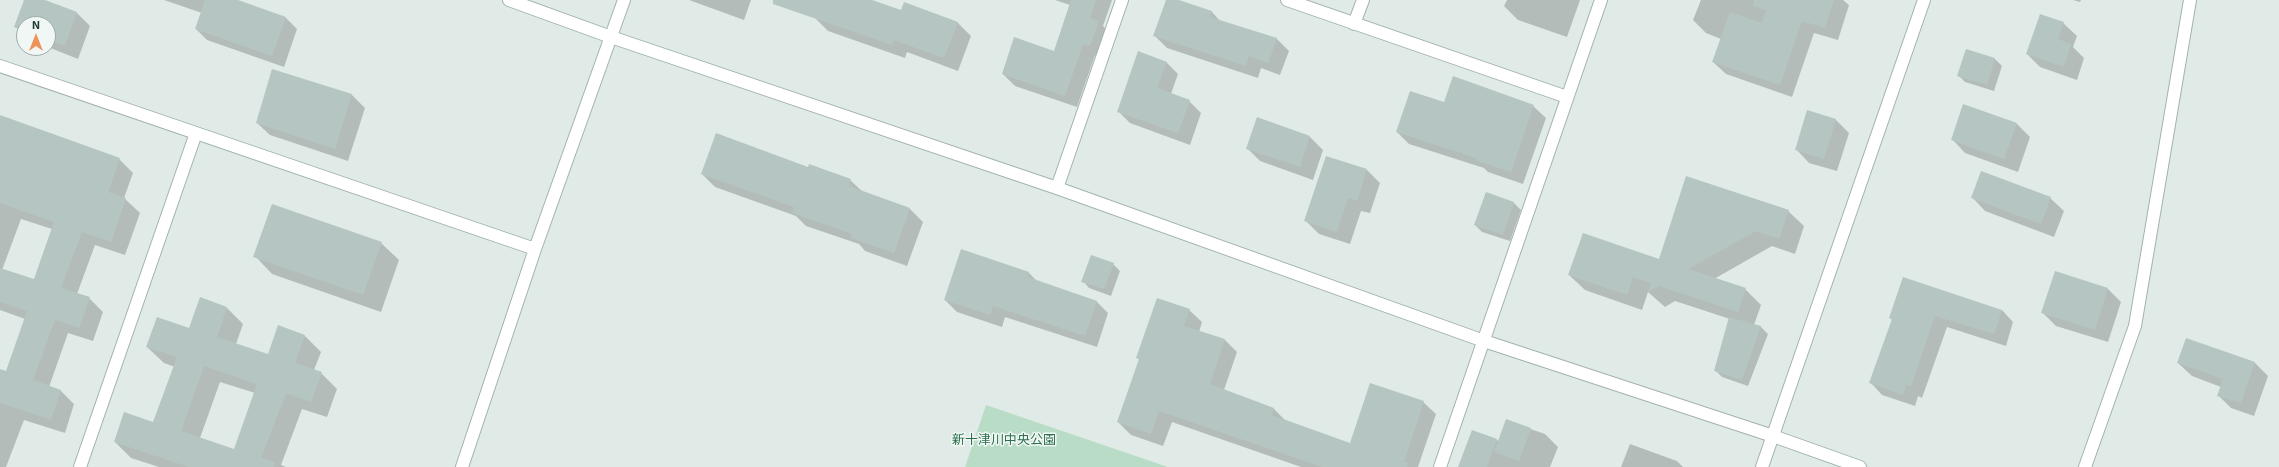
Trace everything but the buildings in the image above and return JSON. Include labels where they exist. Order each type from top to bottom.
[{"type":"street","points":[[509,0],[611,37],[1057,188],[1484,341],[1773,436],[1860,467]]},
{"type":"street","points":[[462,467],[535,249],[624,0]]},
{"type":"street","points":[[1057,188],[1122,0]]},
{"type":"street","points":[[1287,0],[1567,97]]},
{"type":"street","points":[[1354,24],[1363,0]]},
{"type":"street","points":[[1440,467],[1601,0]]},
{"type":"street","points":[[1762,467],[1924,0]]},
{"type":"street","points":[[2085,467],[2135,326],[2190,0]]},
{"type":"street","points":[[0,66],[535,249]]},
{"type":"street","points":[[80,467],[196,133]]},
{"type":"green space","name":"新十津川中央公園","points":[[986,405],[1168,467],[965,467]]}]
